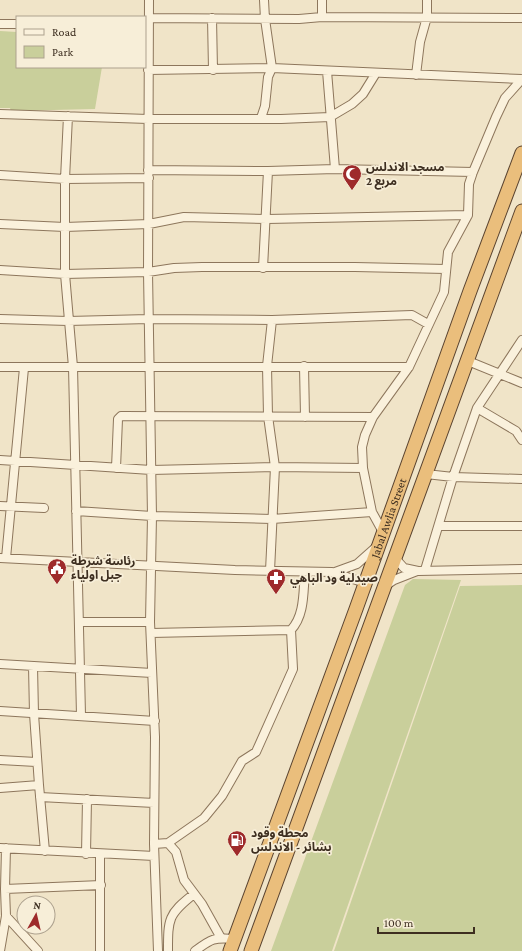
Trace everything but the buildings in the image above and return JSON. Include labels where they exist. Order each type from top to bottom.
[{"type":"highway","name":"Jabal Awlia Street","points":[[233,945],[470,291],[522,153]]},
{"type":"highway","name":"Jabal Awlia Street","points":[[251,951],[522,211]]},
{"type":"street","points":[[149,0],[147,29],[148,272],[150,319],[152,516],[150,622],[154,721],[154,856],[158,951]]},
{"type":"street","points":[[262,118],[268,78],[272,68],[265,19],[264,0]]},
{"type":"street","points":[[322,0],[322,17]]},
{"type":"street","points":[[416,75],[420,42],[427,17],[427,0]]},
{"type":"street","points":[[148,18],[522,18]]},
{"type":"street","points":[[212,18],[213,70]]},
{"type":"street","points":[[0,24],[16,24]]},
{"type":"street","points":[[148,70],[272,68],[376,74],[522,79]]},
{"type":"street","points":[[326,71],[335,169]]},
{"type":"street","points":[[0,114],[148,119],[281,119],[330,117],[352,104],[363,94],[376,74]]},
{"type":"street","points":[[383,532],[372,512],[362,468],[362,447],[365,435],[373,417],[409,367],[444,292],[448,252],[468,215],[469,184],[473,172],[505,98],[522,79]]},
{"type":"street","points":[[68,116],[65,179],[65,274],[73,367],[74,464],[82,715]]},
{"type":"street","points":[[0,175],[65,179],[148,174],[335,169],[473,172]]},
{"type":"street","points":[[263,268],[267,219],[268,171]]},
{"type":"street","points":[[0,224],[65,227],[149,224],[184,217],[267,219],[468,215]]},
{"type":"street","points":[[0,270],[65,274],[148,272],[188,267],[263,268],[356,266],[446,269]]},
{"type":"street","points":[[0,319],[68,321],[150,319],[272,320],[412,315],[428,324]]},
{"type":"street","points":[[270,571],[275,467],[268,416],[267,366],[272,320]]},
{"type":"street","points":[[384,586],[394,580],[422,570],[439,526],[453,477],[477,408],[522,340]]},
{"type":"street","points":[[468,361],[498,375],[522,383]]},
{"type":"street","points":[[304,366],[305,416]]},
{"type":"street","points":[[0,367],[409,367]]},
{"type":"street","points":[[24,368],[11,507],[3,558],[150,566],[332,572],[357,564],[378,545]]},
{"type":"street","points":[[477,408],[519,431],[522,440]]},
{"type":"street","points":[[116,468],[120,417],[373,417]]},
{"type":"street","points":[[0,460],[151,470],[275,467],[362,468]]},
{"type":"street","points":[[426,474],[453,477],[522,479]]},
{"type":"street","points":[[0,506],[44,508]]},
{"type":"street","points":[[76,511],[152,516],[272,518],[372,512]]},
{"type":"street","points":[[439,526],[522,526]]},
{"type":"street","points":[[395,558],[404,568],[422,570],[522,569]]},
{"type":"street","points":[[151,633],[291,630],[296,625],[302,613],[305,572]]},
{"type":"street","points":[[332,572],[365,583]]},
{"type":"street","points":[[80,622],[150,622]]},
{"type":"street","points":[[154,844],[168,844],[204,818],[222,796],[242,761],[256,752],[293,669],[291,630]]},
{"type":"street","points":[[0,664],[152,673]]},
{"type":"street","points":[[33,666],[36,762],[45,851]]},
{"type":"street","points":[[0,711],[34,714],[82,715],[154,721]]},
{"type":"street","points":[[0,760],[36,762]]},
{"type":"street","points":[[0,788],[39,785]]},
{"type":"street","points":[[40,797],[154,803]]},
{"type":"street","points":[[86,854],[87,799]]},
{"type":"street","points":[[168,844],[176,852],[184,880],[221,938],[233,945]]},
{"type":"street","points":[[0,951],[6,916],[3,848],[86,854],[154,856]]},
{"type":"street","points":[[100,854],[100,951]]},
{"type":"street","points":[[6,890],[101,885]]},
{"type":"street","points":[[168,951],[168,928],[172,914],[194,894]]},
{"type":"street","points":[[6,916],[38,951]]},
{"type":"street","points":[[195,951],[207,942],[221,938]]},
{"type":"green space","points":[[0,31],[16,32],[16,68],[102,68],[95,109],[11,111],[10,108],[0,108]]},
{"type":"green space","points":[[413,579],[461,580],[332,951],[271,951],[405,585]]},
{"type":"green space","points":[[522,585],[522,951],[334,951],[460,586]]},
{"type":"place","name":"مسجد الاندلس مربع 2","points":[[352,191]]},
{"type":"place","name":"رئاسة شرطة جبل اولياء","points":[[57,585]]},
{"type":"place","name":"صيدلية ود الباهي","points":[[276,595]]},
{"type":"place","name":"محطة وقود بشائر - الاندلس","points":[[237,857]]}]
